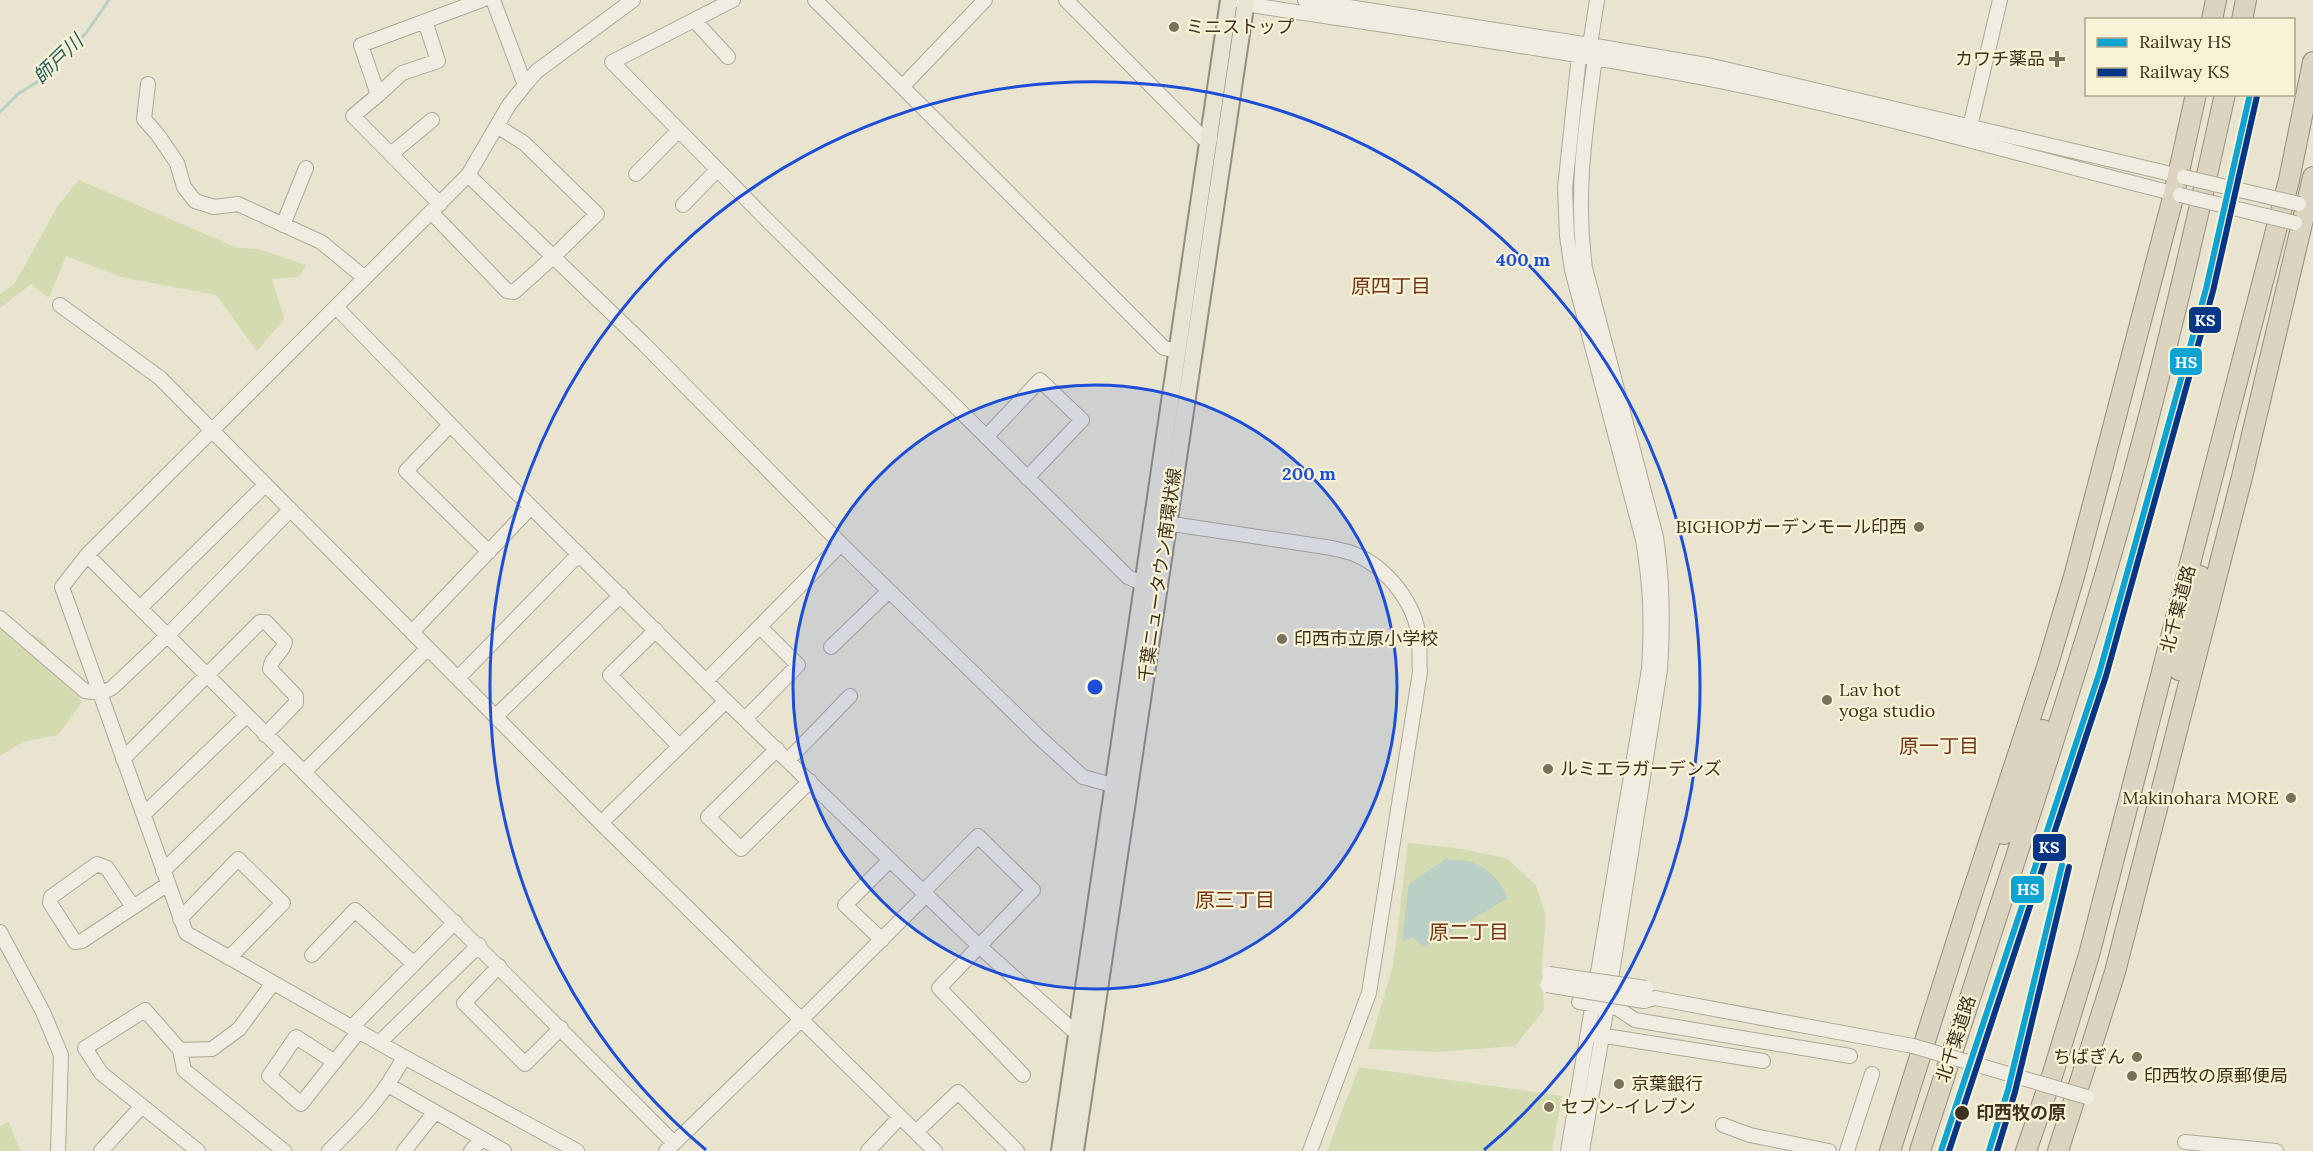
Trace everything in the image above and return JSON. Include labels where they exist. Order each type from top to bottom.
[{"type":"highway","points":[[2212,18],[2216,0]]},
{"type":"highway","points":[[2242,18],[2246,0]]},
{"type":"highway","name":"北千葉道路","points":[[2026,1151],[2053,1073],[2089,955],[2289,180],[2313,62]]},
{"type":"highway","name":"北千葉道路","points":[[1890,1151],[2048,664],[2075,573],[2179,185],[2196,96]]},
{"type":"highway","name":"北千葉道路","points":[[1920,1151],[2087,633],[2153,401],[2198,221],[2225,96]]},
{"type":"highway","name":"北千葉道路","points":[[2058,1151],[2115,972],[2239,488],[2313,177]]},
{"type":"highway","points":[[2115,972],[2135,842],[2182,660],[2221,479],[2224,434]]},
{"type":"highway","points":[[1966,912],[1982,888],[2010,820],[2064,670],[2087,633]]},
{"type":"main road","name":"千葉ニュータウン南環状線","points":[[1075,1151],[1144,584],[1160,522],[1178,351],[1210,139],[1240,1]]},
{"type":"main road","name":"千葉ニュータウン南環状線","points":[[1060,1151],[1076,1032],[1121,787],[1240,1]]},
{"type":"street","points":[[378,95],[361,45],[482,0]]},
{"type":"street","points":[[493,0],[525,85]]},
{"type":"street","points":[[577,1151],[404,1057],[186,933],[62,586],[87,555],[468,175],[497,126],[537,71],[633,0]]},
{"type":"street","points":[[733,0],[612,62],[717,170],[1128,577],[1144,584]]},
{"type":"street","points":[[815,0],[1164,348],[1178,351]]},
{"type":"street","points":[[902,87],[985,0]]},
{"type":"street","points":[[1066,0],[1203,138],[1210,139]]},
{"type":"street","points":[[1305,0],[1593,51],[1712,66],[1968,134],[2305,215]]},
{"type":"street","points":[[1568,1151],[1595,1034],[1660,670],[1663,625],[1662,576],[1656,537],[1585,268],[1582,246],[1580,182],[1597,0]]},
{"type":"street","points":[[1968,134],[2000,0]]},
{"type":"street","points":[[1240,1],[1579,56],[1593,51]]},
{"type":"street","points":[[694,20],[728,57]]},
{"type":"street","points":[[425,21],[438,61],[402,74],[353,116],[391,154],[507,291],[514,292],[554,257],[597,214],[524,143],[497,126]]},
{"type":"street","points":[[1579,56],[1565,188],[1572,270],[1643,540],[1649,577],[1652,625],[1649,669],[1600,1006]]},
{"type":"street","points":[[148,84],[144,119],[177,163],[184,188],[195,201],[214,207],[238,204],[321,242],[365,278]]},
{"type":"street","points":[[391,154],[432,120]]},
{"type":"street","points":[[636,174],[679,130]]},
{"type":"street","points":[[283,225],[306,168]]},
{"type":"street","points":[[683,205],[717,170]]},
{"type":"street","points":[[468,175],[644,345],[889,591],[1083,777],[1121,787]]},
{"type":"street","points":[[60,305],[160,378],[602,823],[935,1151]]},
{"type":"street","points":[[336,307],[531,507],[726,701],[979,946],[1076,1032]]},
{"type":"street","points":[[986,437],[1040,380],[1082,420],[1027,477]]},
{"type":"street","points":[[450,424],[406,471],[489,552]]},
{"type":"street","points":[[140,608],[265,485]]},
{"type":"street","points":[[412,632],[531,507]]},
{"type":"street","points":[[0,618],[85,691],[101,693],[112,688],[167,636],[290,510]]},
{"type":"street","points":[[1160,522],[1332,548],[1355,554],[1375,566],[1394,584],[1409,605],[1419,637],[1419,672],[1369,993],[1310,1151]]},
{"type":"street","points":[[706,681],[842,544]]},
{"type":"street","points":[[458,678],[579,554]]},
{"type":"street","points":[[87,555],[265,735],[500,966],[561,1028],[670,1147],[882,940],[978,836],[1033,890],[939,988],[1023,1075]]},
{"type":"street","points":[[831,647],[889,591]]},
{"type":"street","points":[[496,716],[621,595]]},
{"type":"street","points":[[123,759],[260,622],[267,622],[285,642],[270,662],[270,669],[296,696],[296,703],[265,735]]},
{"type":"street","points":[[745,719],[798,665],[760,627]]},
{"type":"street","points":[[656,630],[610,675],[679,746]]},
{"type":"street","points":[[303,772],[428,648]]},
{"type":"street","points":[[788,760],[850,696]]},
{"type":"street","points":[[602,823],[726,701]]},
{"type":"street","points":[[144,814],[246,716]]},
{"type":"street","points":[[777,749],[708,817],[741,849],[810,781]]},
{"type":"street","points":[[132,907],[107,868],[97,864],[51,897],[50,903],[75,942],[82,941],[132,907],[165,877],[284,753]]},
{"type":"street","points":[[180,919],[238,859],[283,903],[229,958]]},
{"type":"street","points":[[882,940],[845,905],[890,860]]},
{"type":"street","points":[[312,955],[355,910],[414,964]]},
{"type":"street","points":[[335,1062],[296,1037],[269,1076],[301,1104],[335,1062],[355,1029],[455,922]]},
{"type":"street","points":[[0,932],[43,1012],[61,1055],[58,1151]]},
{"type":"street","points":[[379,1043],[478,945]]},
{"type":"street","points":[[500,966],[464,1003],[525,1064],[561,1028]]},
{"type":"street","points":[[1548,979],[1648,995],[1913,1046],[2087,1097]]},
{"type":"street","points":[[180,1050],[212,1049],[239,1029],[273,983]]},
{"type":"street","points":[[1579,1002],[1617,1008],[1635,1020],[1850,1056]]},
{"type":"street","points":[[198,1151],[101,1073],[85,1048],[145,1010],[180,1050],[184,1070],[284,1151]]},
{"type":"street","points":[[1595,1034],[1763,1061]]},
{"type":"street","points":[[1582,1151],[1595,1034]]},
{"type":"street","points":[[329,1151],[370,1110],[404,1057]]},
{"type":"street","points":[[1847,1151],[1872,1074]]},
{"type":"street","points":[[388,1085],[504,1151]]},
{"type":"street","points":[[916,1132],[958,1092],[1017,1151]]},
{"type":"street","points":[[101,1151],[142,1106]]},
{"type":"street","points":[[404,1151],[435,1112]]},
{"type":"street","points":[[868,1151],[900,1117]]},
{"type":"street","points":[[1723,1125],[1750,1135],[1829,1151]]},
{"type":"street","points":[[471,1151],[482,1139]]},
{"type":"street","points":[[2186,1142],[2276,1151]]},
{"type":"green space","points":[[79,180],[238,248],[259,249],[306,265],[299,277],[272,279],[284,319],[257,351],[216,295],[121,277],[66,256],[49,298],[31,284],[0,308],[0,294],[15,283],[57,207]]},
{"type":"green space","points":[[0,620],[43,640],[82,702],[58,735],[23,742],[0,756]]},
{"type":"green space","points":[[1408,843],[1456,848],[1506,858],[1536,885],[1546,915],[1542,966],[1544,1010],[1515,1046],[1439,1052],[1368,1049],[1393,966]]},
{"type":"green space","points":[[1359,1067],[1562,1096],[1552,1151],[1327,1151]]},
{"type":"green space","points":[[9,1122],[20,1151],[0,1151],[0,1126]]},
{"type":"shaded area","points":[[1446,859],[1468,861],[1483,868],[1498,881],[1508,898],[1424,947],[1413,938],[1402,941],[1409,884]]},
{"type":"waterway","name":"師戸川","points":[[0,112],[18,94],[37,82],[86,33],[109,0]]},
{"type":"railway","points":[[2168,452],[2180,385]]},
{"type":"rail line","name":"HS","points":[[1941,1151],[2099,674],[2206,289],[2250,96]]},
{"type":"rail line","name":"KS","points":[[1949,1151],[2106,676],[2213,291],[2257,96]]},
{"type":"rail line","name":"HS","points":[[1989,1151],[2008,1090],[2062,865]]},
{"type":"rail line","name":"KS","points":[[1997,1151],[2015,1092],[2069,867]]},
{"type":"place","name":"ミニストップ","points":[[1174,27]]},
{"type":"place","name":"カワチ薬品","points":[[2057,59]]},
{"type":"place","name":"BIGHOPガーデンモール印西","points":[[1919,527]]},
{"type":"place","name":"印西市立原小学校","points":[[1282,639]]},
{"type":"place","name":"Lav hot yoga studio","points":[[1827,700]]},
{"type":"place","name":"ルミエラガーデンズ","points":[[1548,769]]},
{"type":"place","name":"Makinohara MORE","points":[[2291,798]]},
{"type":"place","name":"ちばぎん","points":[[2137,1057]]},
{"type":"place","name":"印西牧の原郵便局","points":[[2132,1076]]},
{"type":"place","name":"京葉銀行","points":[[1619,1084]]},
{"type":"place","name":"セブン-イレブン","points":[[1549,1107]]},
{"type":"place","name":"印西牧の原","points":[[1962,1113]]},
{"type":"district","name":"原四丁目","points":[[1391,286]]},
{"type":"district","name":"原一丁目","points":[[1939,746]]},
{"type":"district","name":"原三丁目","points":[[1235,900]]},
{"type":"district","name":"原二丁目","points":[[1469,932]]}]
